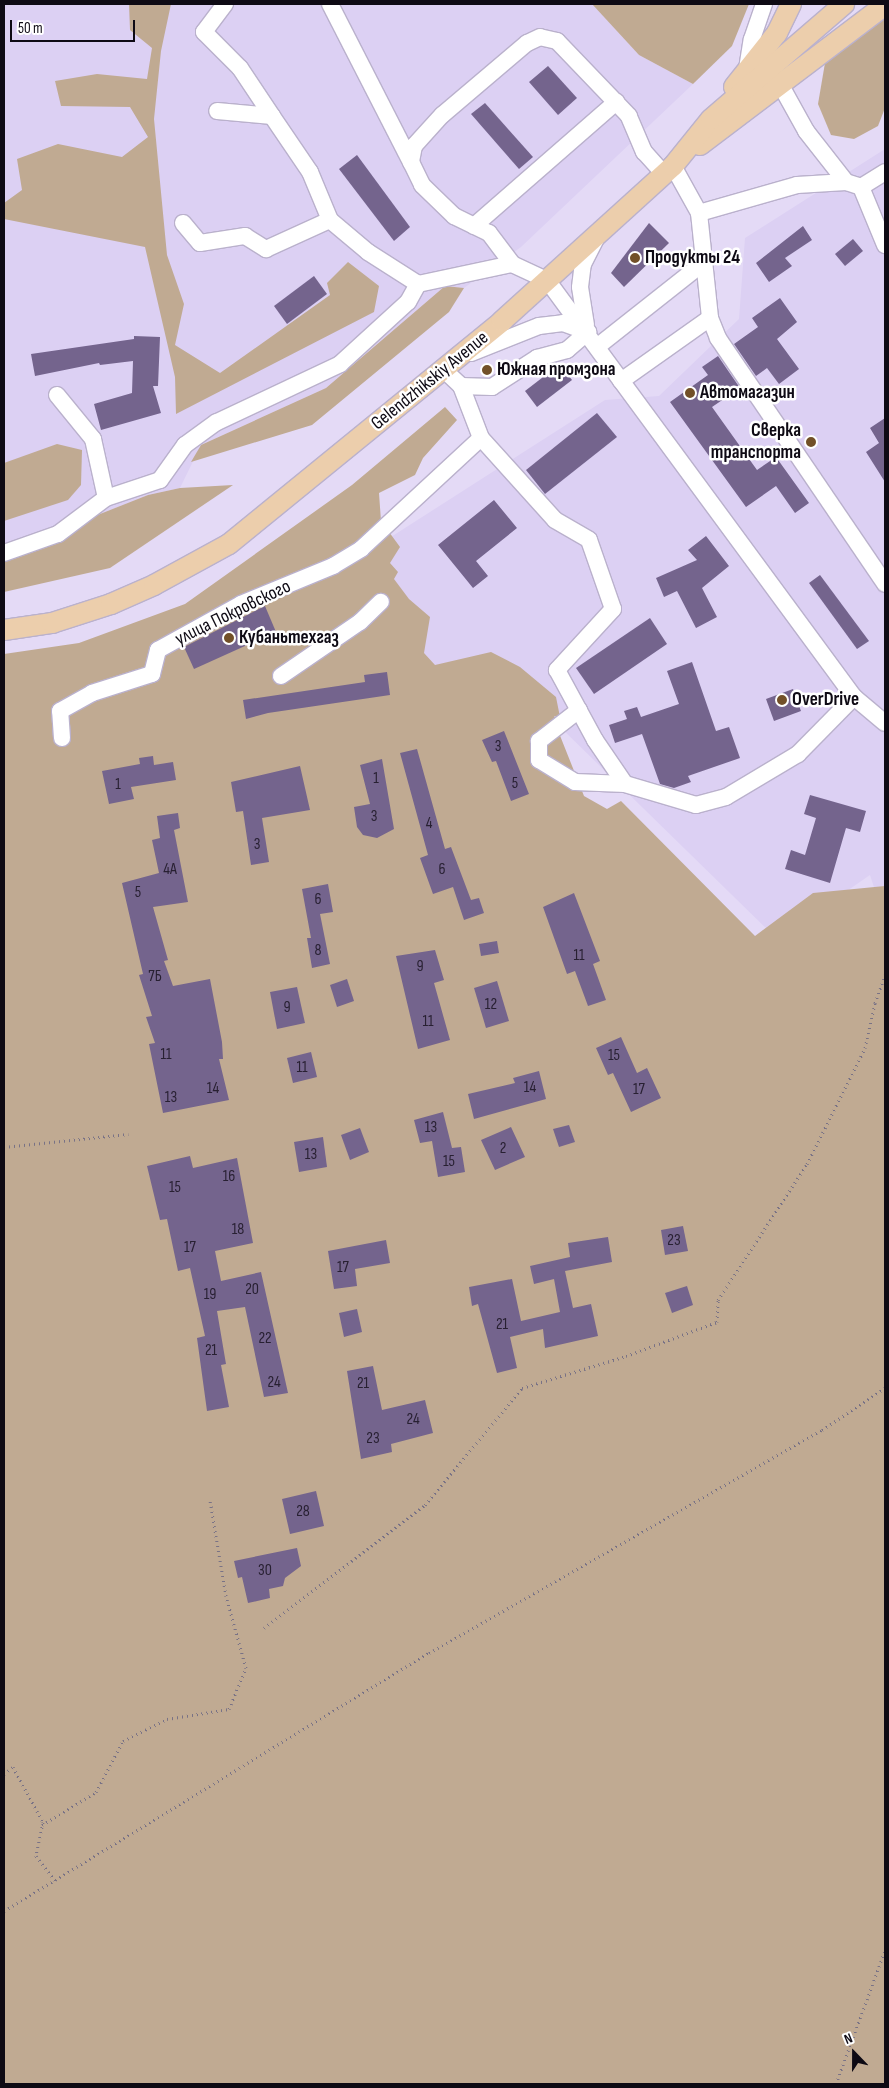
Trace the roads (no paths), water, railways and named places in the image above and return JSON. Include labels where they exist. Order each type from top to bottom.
[{"type":"main road","points":[[711,119],[777,33],[791,4]]},
{"type":"main road","points":[[799,41],[833,4]]},
{"type":"main road","points":[[799,41],[844,4]]},
{"type":"main road","points":[[668,170],[885,5]]},
{"type":"main road","name":"Gelendzhikskiy Avenue","points":[[4,630],[52,622],[111,604],[154,585],[229,544],[448,367],[547,280],[668,170],[711,119],[799,41]]},
{"type":"street","points":[[225,4],[204,32],[240,68],[310,172],[330,220],[368,252],[418,284],[512,264]]},
{"type":"street","points":[[330,4],[422,185],[454,216],[489,233],[512,264],[547,280],[593,339],[621,381],[854,697],[885,723]]},
{"type":"street","points":[[747,70],[752,39],[764,4]]},
{"type":"street","points":[[411,162],[414,146],[442,115],[527,43],[540,37],[557,41],[629,116],[644,152],[668,170],[698,213],[710,318],[718,338],[885,584]]},
{"type":"street","points":[[780,84],[806,131],[853,184],[885,245]]},
{"type":"street","points":[[474,226],[616,102]]},
{"type":"street","points":[[217,110],[272,116]]},
{"type":"street","points":[[698,213],[797,185],[853,184],[885,172]]},
{"type":"street","points":[[183,223],[200,243],[245,236],[266,249],[330,220]]},
{"type":"street","points":[[593,339],[580,287],[583,264],[599,233]]},
{"type":"street","points":[[461,386],[492,386],[537,358],[567,350],[593,339],[703,263]]},
{"type":"street","points":[[4,553],[58,534],[106,498],[160,480],[185,445],[217,422],[340,364],[408,302],[418,284]]},
{"type":"street","points":[[621,381],[710,318]]},
{"type":"street","points":[[593,339],[563,323],[539,326],[484,346],[448,367],[461,386],[481,438],[555,520],[589,540],[613,610],[557,670],[579,710],[625,784]]},
{"type":"street","points":[[57,395],[93,439],[106,498]]},
{"type":"street","name":"улица Покровского","points":[[62,738],[60,711],[92,693],[152,674],[158,650],[241,604],[333,566],[361,549],[481,438]]},
{"type":"street","points":[[281,676],[360,622],[381,602]]},
{"type":"street","points":[[579,710],[539,741],[539,760],[575,782],[625,784],[696,805],[726,797],[798,754],[854,697]]},
{"type":"place","name":"Продукты 24","points":[[635,258]]},
{"type":"place","name":"Южная промзона","points":[[487,370]]},
{"type":"place","name":"Автомагазин","points":[[690,393]]},
{"type":"place","name":"Сверка транспорта","points":[[811,442]]},
{"type":"place","name":"Кубаньтехгаз","points":[[229,638]]},
{"type":"place","name":"OverDrive","points":[[782,700]]}]
